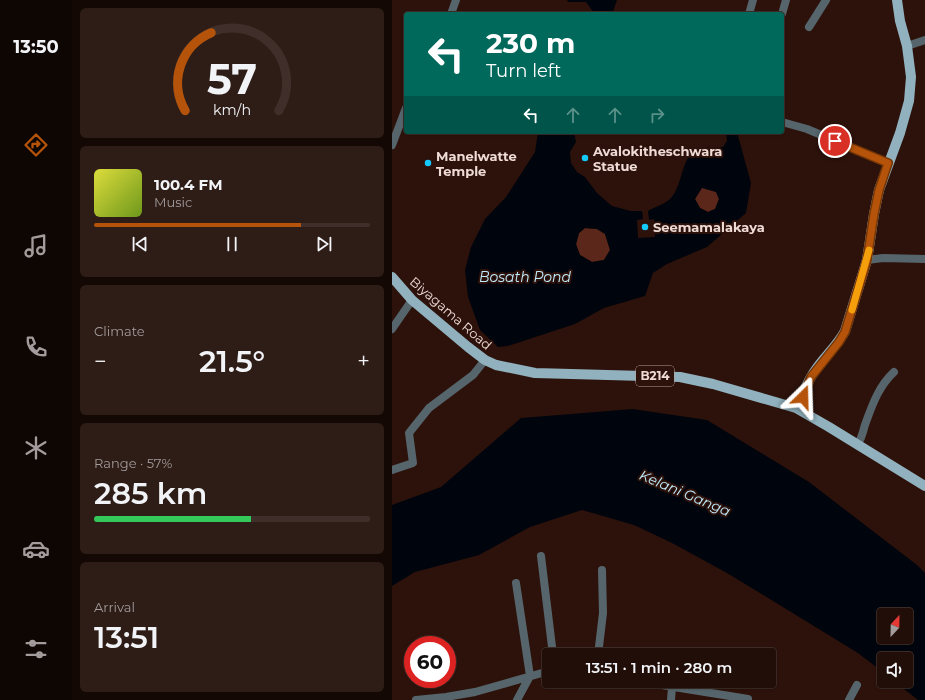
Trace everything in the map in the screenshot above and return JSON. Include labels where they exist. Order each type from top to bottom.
[{"type":"main road","points":[[796,408],[803,397],[811,377],[839,342],[845,332],[867,260],[879,190],[900,133],[909,101],[911,77],[907,46],[900,21],[897,0]]},
{"type":"main road","name":"Biyagama Road","points":[[392,278],[412,300],[485,360],[510,369],[535,374],[680,377],[713,384],[796,408],[925,486]]},
{"type":"street","points":[[451,12],[456,0]]},
{"type":"street","points":[[750,12],[753,0]]},
{"type":"street","points":[[783,12],[786,0]]},
{"type":"street","points":[[809,27],[826,0]]},
{"type":"street","points":[[907,46],[925,40]]},
{"type":"street","points":[[392,145],[404,113]]},
{"type":"street","points":[[784,123],[807,129],[888,163]]},
{"type":"street","points":[[867,260],[883,258],[925,259]]},
{"type":"street","points":[[392,329],[412,300]]},
{"type":"street","points":[[392,470],[412,463],[409,433],[429,408],[473,375],[485,360]]},
{"type":"street","points":[[857,445],[862,437],[865,424],[878,392],[885,380],[894,372]]},
{"type":"street","points":[[540,556],[552,648]]},
{"type":"street","points":[[599,648],[603,613],[602,570]]},
{"type":"street","points":[[516,583],[530,676],[517,700]]},
{"type":"street","points":[[416,700],[475,692],[542,673]]},
{"type":"street","points":[[849,700],[857,685]]},
{"type":"street","points":[[671,700],[672,688]]},
{"type":"street","points":[[681,688],[748,698]]},
{"type":"street","points":[[472,700],[475,692]]},
{"type":"shaded area","points":[[702,187],[716,192],[719,199],[715,209],[708,212],[700,208],[695,199]]},
{"type":"shaded area","points":[[585,228],[597,229],[605,234],[610,250],[604,260],[592,262],[580,255],[576,245],[579,233]]},
{"type":"water","points":[[567,0],[617,0],[613,12],[593,12],[586,2],[568,2]]},
{"type":"water","name":"Bosath Pond","points":[[538,134],[574,134],[576,142],[570,152],[571,163],[577,172],[585,177],[597,193],[612,206],[631,211],[642,211],[643,219],[637,220],[638,238],[655,237],[654,219],[649,220],[648,211],[670,199],[678,186],[689,156],[694,151],[701,148],[723,147],[727,141],[726,134],[738,134],[751,183],[746,213],[707,247],[667,264],[653,273],[645,296],[604,308],[575,324],[508,346],[498,347],[480,330],[468,297],[465,270],[471,247],[485,219],[506,197],[535,152]],"holes":[[[702,188],[716,192],[719,199],[715,209],[708,212],[700,208],[695,199]],[[585,228],[597,229],[605,234],[610,250],[604,260],[592,262],[580,255],[576,244],[579,233]]]},
{"type":"water","name":"Kelani Ganga","points":[[633,409],[707,420],[809,482],[917,565],[925,573],[925,700],[918,700],[903,688],[913,688],[913,652],[877,652],[877,668],[858,653],[727,573],[672,543],[634,525],[582,510],[530,527],[479,555],[415,572],[392,586],[392,505],[441,487],[521,418]]},
{"type":"slow traffic","points":[[852,310],[869,250]]},
{"type":"place","name":"Avalokitheschwara Statue","points":[[585,158]]},
{"type":"place","name":"Manelwatte Temple","points":[[428,163]]},
{"type":"place","name":"Seemamalakaya","points":[[645,227]]},
{"type":"route","points":[[803,397],[811,377],[839,342],[845,332],[867,260],[879,190],[888,163],[835,141]]}]
